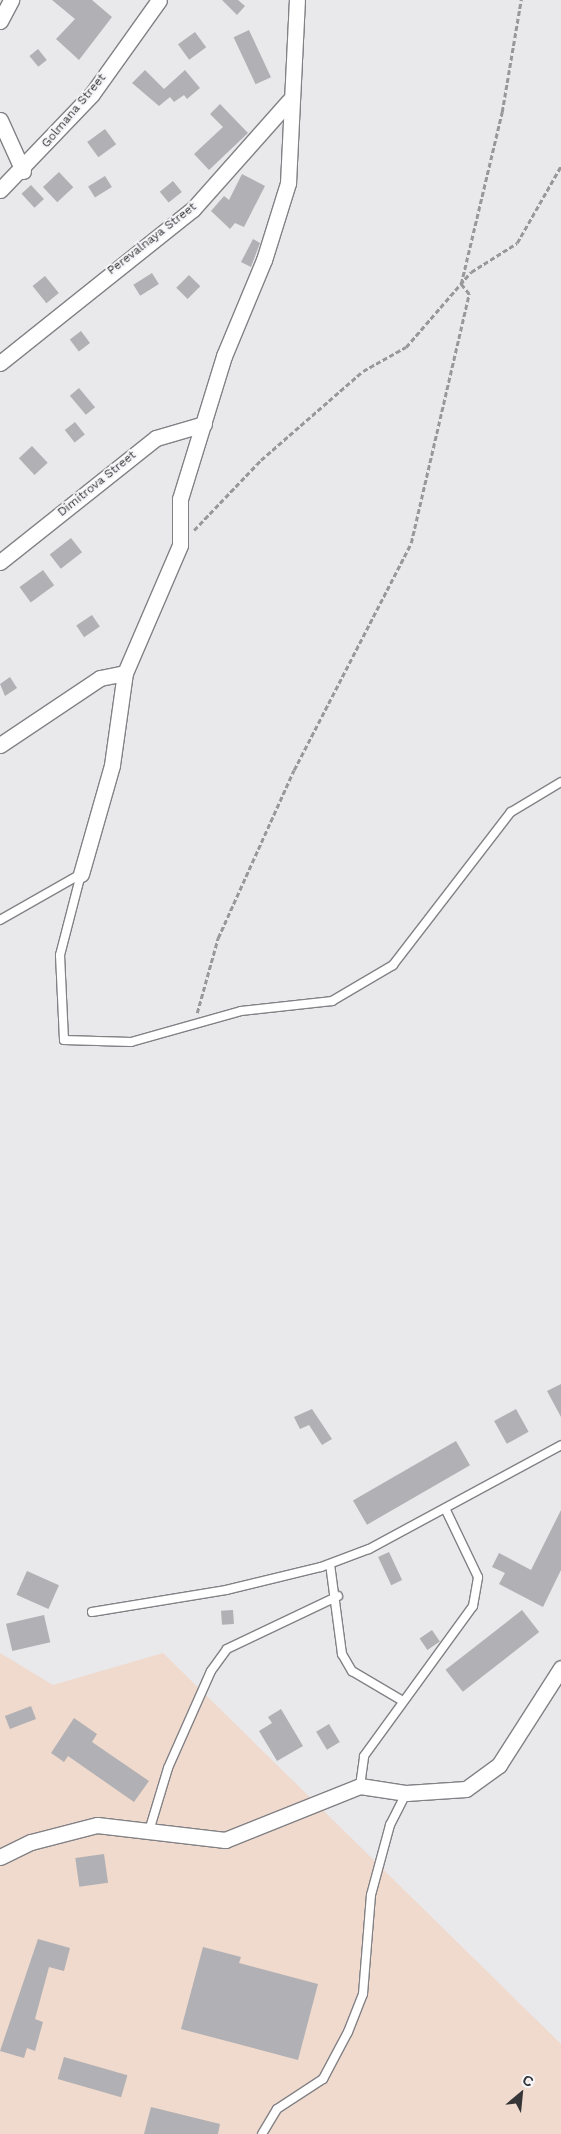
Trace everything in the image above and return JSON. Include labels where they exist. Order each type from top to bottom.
[{"type":"street","points":[[0,21],[11,0]]},
{"type":"street","name":"Golmana Street","points":[[0,190],[23,171],[92,94],[159,0]]},
{"type":"street","points":[[81,874],[112,765],[125,673],[180,545],[180,499],[204,424],[288,183],[292,158],[289,101],[297,0]]},
{"type":"street","name":"Perevalnaya Street","points":[[0,362],[193,209],[289,101]]},
{"type":"street","points":[[0,120],[23,171]]},
{"type":"street","name":"Dimitrova Street","points":[[0,562],[156,438],[204,424]]},
{"type":"street","points":[[0,745],[100,678],[125,673]]},
{"type":"street","points":[[0,1857],[31,1842],[96,1825],[225,1840],[360,1786],[406,1793],[466,1789],[499,1765],[561,1668]]},
{"type":"lane","points":[[81,874],[60,955],[64,1040],[131,1042],[241,1011],[332,1001],[393,966],[511,812],[561,782]]},
{"type":"lane","points":[[0,920],[81,874]]},
{"type":"lane","points":[[92,1612],[226,1590],[330,1564],[369,1549],[561,1444]]},
{"type":"lane","points":[[360,1786],[364,1756],[473,1606],[478,1577],[445,1508]]},
{"type":"lane","points":[[330,1564],[338,1596],[342,1654],[352,1671],[404,1701]]},
{"type":"lane","points":[[148,1831],[168,1768],[211,1671],[227,1649],[338,1596]]},
{"type":"lane","points":[[262,2134],[277,2109],[323,2079],[348,2032],[362,1994],[371,1895],[390,1825],[406,1793]]},
{"type":"path","points":[[194,1024],[222,929],[294,770],[411,543],[468,294],[461,284],[502,112],[521,0]]},
{"type":"path","points":[[180,545],[268,454],[363,372],[406,347],[471,272],[517,243],[561,166]]},
{"type":"shaded area","points":[[0,1653],[53,1685],[163,1653],[561,2044],[561,2134],[0,2134]]},
{"type":"building","points":[[52,0],[92,0],[112,17],[79,60],[56,39],[75,19]]},
{"type":"building","points":[[222,0],[238,0],[245,6],[237,15]]},
{"type":"building","points":[[249,30],[271,77],[256,84],[234,37]]},
{"type":"building","points":[[195,32],[206,47],[189,60],[178,44]]},
{"type":"building","points":[[38,49],[47,60],[38,67],[29,56]]},
{"type":"building","points":[[145,70],[164,89],[185,70],[200,88],[187,99],[184,95],[174,102],[170,97],[159,106],[132,83]]},
{"type":"building","points":[[220,104],[248,133],[209,170],[194,154],[223,127],[210,114]]},
{"type":"building","points":[[105,129],[116,144],[98,157],[87,142]]},
{"type":"building","points":[[59,172],[73,187],[57,202],[43,187]]},
{"type":"building","points":[[242,174],[265,186],[244,227],[235,223],[230,229],[211,211],[224,196],[229,200]]},
{"type":"building","points":[[105,176],[112,187],[95,198],[88,187]]},
{"type":"building","points":[[173,181],[182,192],[169,203],[160,192]]},
{"type":"building","points":[[31,185],[44,199],[34,208],[21,194]]},
{"type":"building","points":[[253,239],[260,243],[251,267],[241,262]]},
{"type":"building","points":[[152,273],[159,284],[140,296],[133,285]]},
{"type":"building","points":[[189,275],[200,286],[188,299],[176,288]]},
{"type":"building","points":[[45,276],[59,293],[46,303],[33,286]]},
{"type":"building","points":[[81,331],[90,343],[79,351],[70,339]]},
{"type":"building","points":[[79,388],[95,407],[86,415],[70,396]]},
{"type":"building","points":[[75,422],[85,435],[75,443],[65,430]]},
{"type":"building","points":[[32,446],[48,463],[35,475],[19,458]]},
{"type":"building","points":[[71,538],[82,552],[61,569],[50,555]]},
{"type":"building","points":[[43,570],[54,585],[31,602],[20,587]]},
{"type":"building","points":[[92,615],[100,627],[84,637],[76,626]]},
{"type":"building","points":[[10,677],[17,688],[5,696],[0,684]]},
{"type":"building","points":[[561,1384],[561,1417],[547,1391]]},
{"type":"building","points":[[312,1409],[332,1439],[322,1445],[309,1425],[300,1429],[294,1417]]},
{"type":"building","points":[[516,1409],[529,1432],[507,1444],[494,1421]]},
{"type":"building","points":[[456,1441],[470,1465],[367,1525],[353,1500]]},
{"type":"building","points":[[561,1510],[561,1570],[543,1607],[499,1584],[505,1573],[492,1567],[499,1553],[531,1570]]},
{"type":"building","points":[[389,1552],[402,1580],[391,1585],[378,1557]]},
{"type":"building","points":[[27,1571],[59,1585],[48,1609],[16,1595]]},
{"type":"building","points":[[233,1610],[234,1624],[222,1625],[221,1611]]},
{"type":"building","points":[[522,1610],[539,1632],[463,1692],[446,1670]]},
{"type":"building","points":[[44,1615],[50,1642],[12,1651],[6,1624]]},
{"type":"building","points":[[432,1630],[440,1642],[427,1650],[420,1638]]},
{"type":"building","points":[[31,1706],[36,1719],[10,1729],[5,1716]]},
{"type":"building","points":[[281,1709],[303,1746],[277,1761],[259,1731],[272,1723],[268,1717]]},
{"type":"building","points":[[74,1718],[97,1734],[92,1742],[149,1781],[134,1802],[68,1756],[64,1762],[51,1753]]},
{"type":"building","points":[[329,1724],[340,1742],[327,1750],[316,1732]]},
{"type":"building","points":[[104,1854],[108,1883],[79,1887],[75,1858]]},
{"type":"building","points":[[38,1939],[70,1948],[64,1971],[49,1967],[35,2019],[43,2022],[35,2051],[27,2048],[24,2058],[0,2051]]},
{"type":"building","points":[[203,1947],[241,1957],[239,1963],[318,1984],[298,2060],[181,2029]]},
{"type":"building","points":[[64,2057],[127,2075],[121,2097],[58,2079]]},
{"type":"building","points":[[151,2107],[220,2124],[218,2134],[144,2134]]}]
